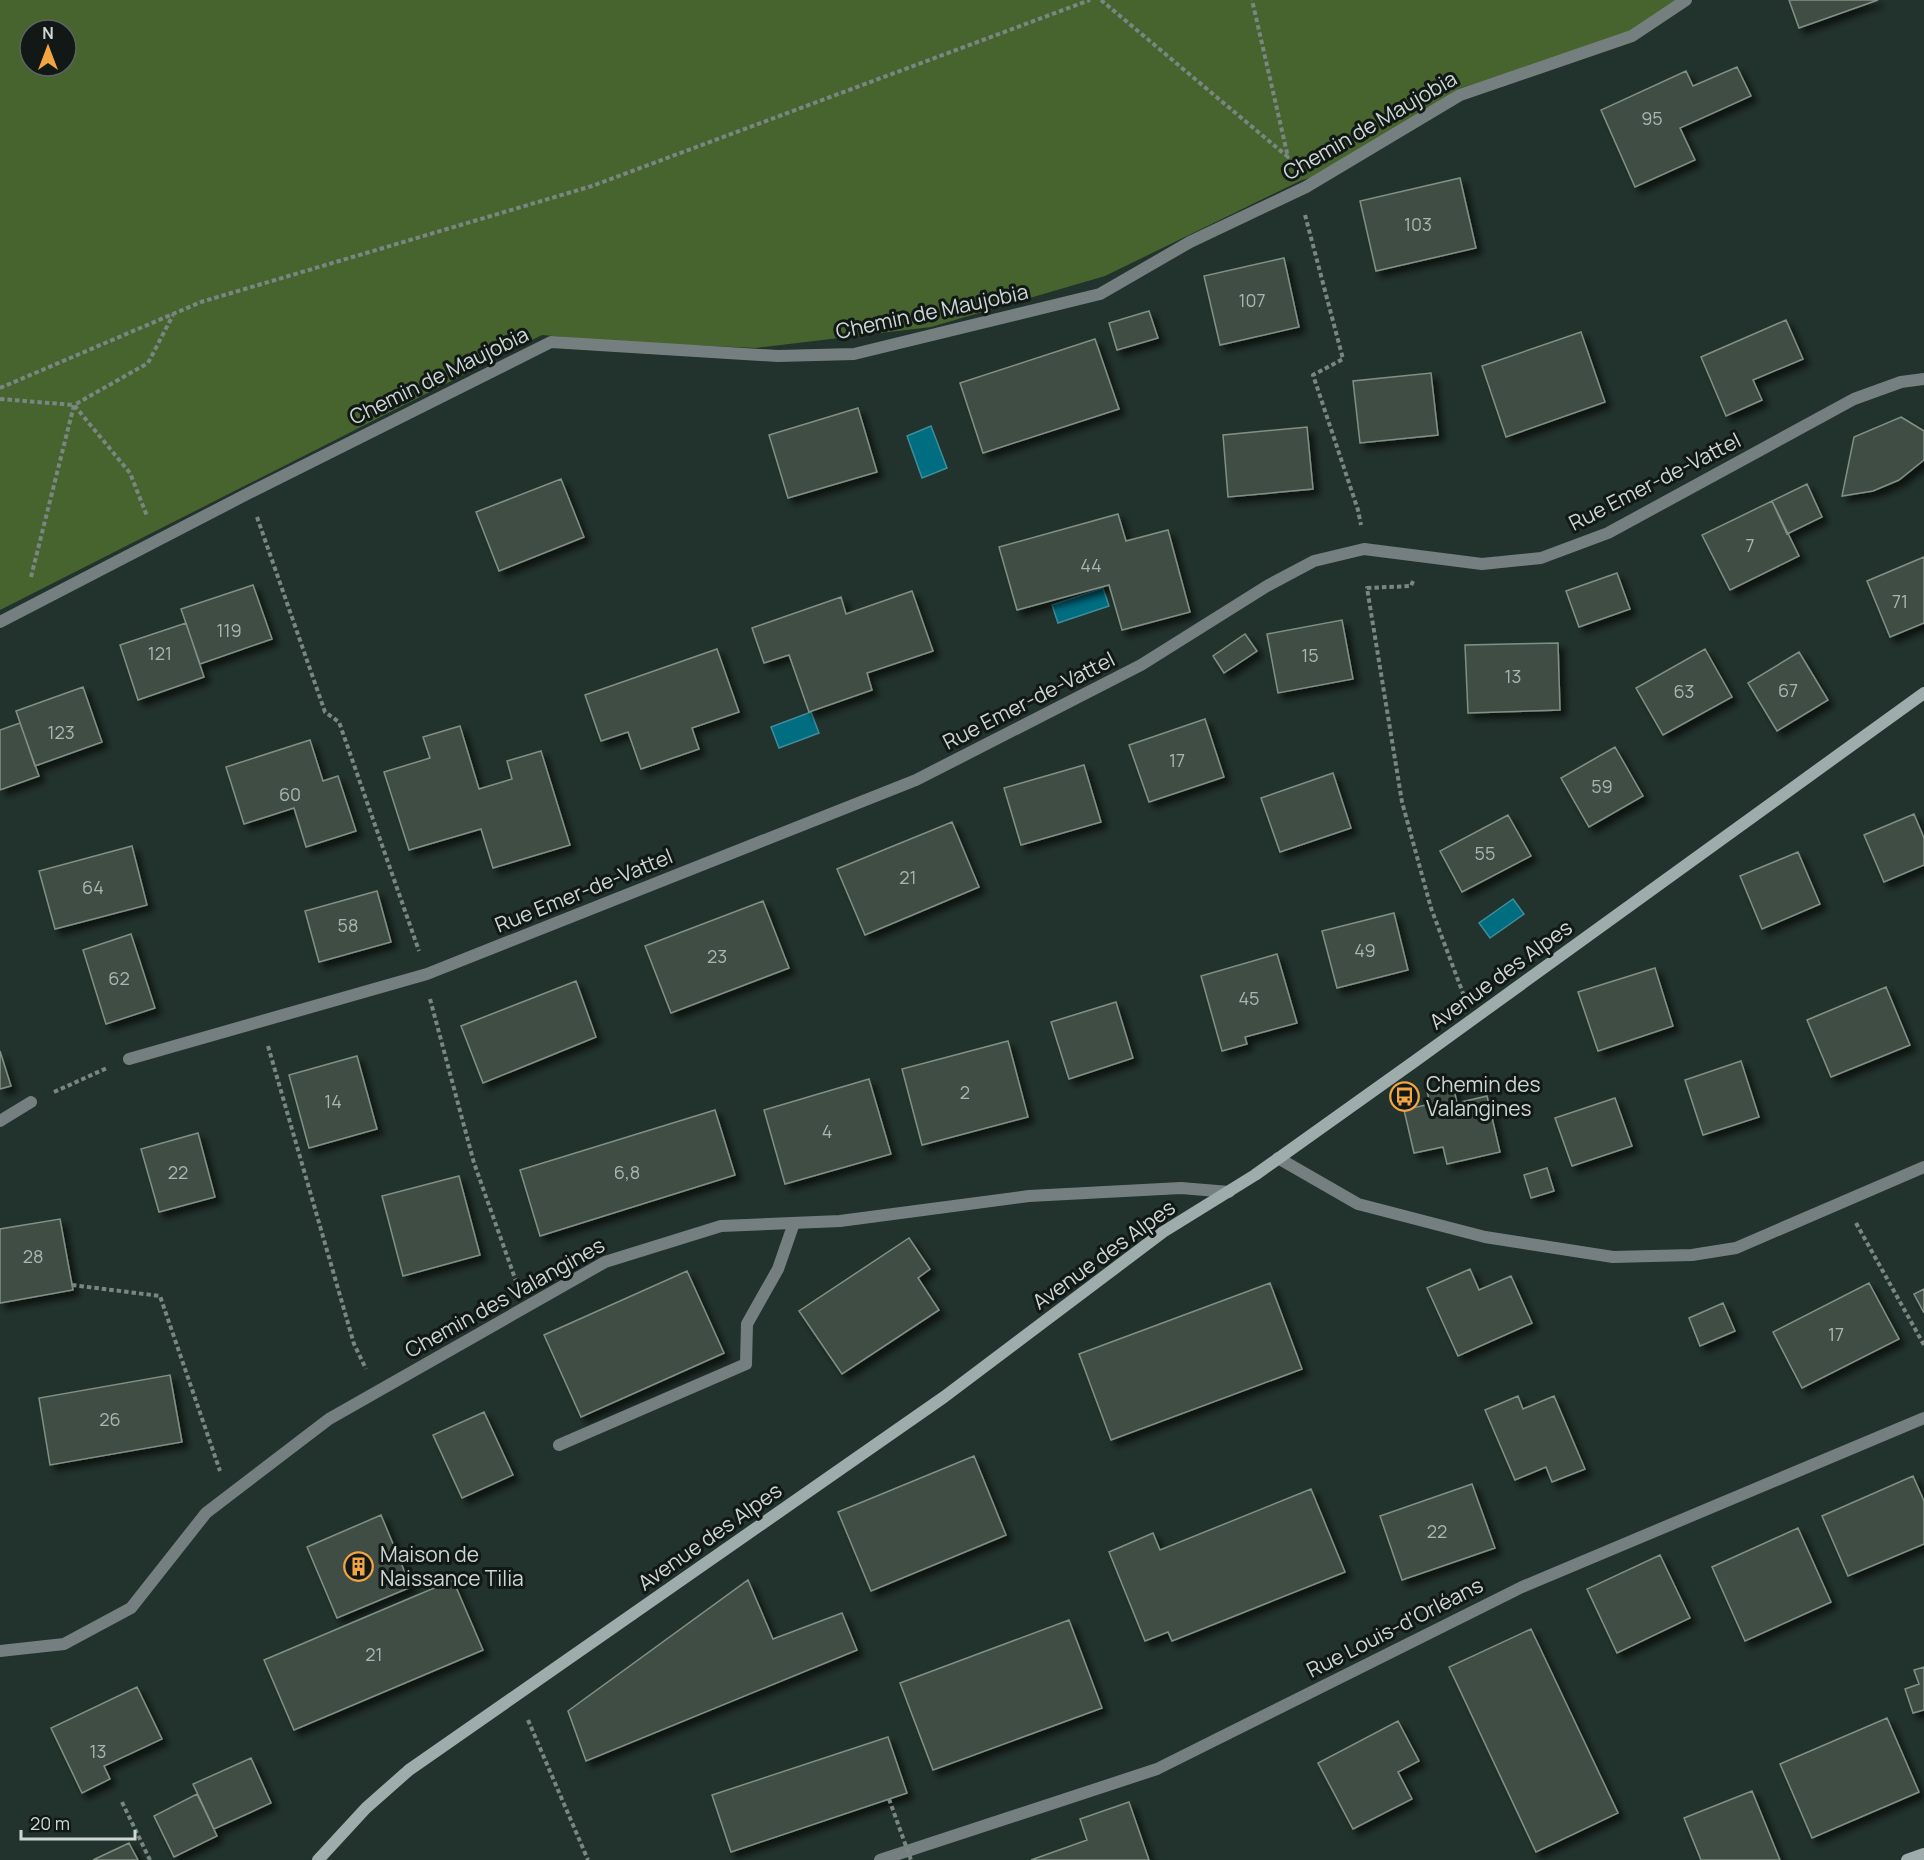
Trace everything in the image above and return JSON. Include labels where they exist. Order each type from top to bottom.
[{"type":"main road","name":"Avenue des Alpes","points":[[318,1860],[366,1808],[409,1770],[944,1397],[1164,1233],[1278,1158],[1924,693]]},
{"type":"main road","points":[[1907,1860],[1924,1854]]},
{"type":"street","name":"Chemin de Maujobia","points":[[0,622],[249,493],[551,342],[778,356],[854,354],[1100,294],[1190,242],[1306,187],[1460,94],[1632,36],[1686,0]]},
{"type":"street","name":"Rue Emer-de-Vattel","points":[[129,1059],[427,974],[916,780],[1141,665],[1267,586],[1314,561],[1364,549],[1482,564],[1542,558],[1608,532],[1854,399],[1901,382],[1924,380]]},
{"type":"street","points":[[0,1121],[31,1102]]},
{"type":"street","points":[[1278,1158],[1358,1204],[1485,1237],[1613,1257],[1692,1255],[1736,1248],[1924,1167]]},
{"type":"street","name":"Chemin des Valangines","points":[[0,1651],[64,1644],[131,1608],[206,1514],[329,1419],[605,1262],[721,1226],[840,1221],[1029,1196],[1181,1188],[1229,1192]]},
{"type":"street","points":[[559,1445],[746,1364],[747,1324],[778,1269],[794,1223]]},
{"type":"street","name":"Rue Louis-d'Orléans","points":[[880,1860],[1157,1769],[1522,1587],[1924,1418]]},
{"type":"path","points":[[0,388],[201,302],[592,186],[1090,0]]},
{"type":"path","points":[[1101,0],[1288,157],[1252,0]]},
{"type":"path","points":[[1304,214],[1343,359],[1313,375],[1358,510],[1364,549]]},
{"type":"path","points":[[0,399],[74,405],[148,363],[173,315]]},
{"type":"path","points":[[74,405],[129,473],[149,520]]},
{"type":"path","points":[[23,609],[74,405]]},
{"type":"path","points":[[249,493],[325,712],[339,722],[427,974],[431,1011],[474,1163],[525,1308]]},
{"type":"path","points":[[1417,576],[1411,586],[1367,588],[1402,802],[1431,908],[1472,1020]]},
{"type":"path","points":[[261,1021],[354,1344]]},
{"type":"path","points":[[31,1102],[129,1059]]},
{"type":"path","points":[[1844,1201],[1924,1345]]},
{"type":"path","points":[[72,1285],[160,1296],[216,1465]]},
{"type":"path","points":[[528,1720],[588,1860]]},
{"type":"path","points":[[890,1799],[911,1860]]},
{"type":"path","points":[[122,1802],[150,1860]]},
{"type":"green space","points":[[0,0],[1678,0],[1631,32],[1458,89],[1330,173],[1302,180],[1105,276],[931,327],[755,348],[623,342],[542,335],[0,610]]},
{"type":"water","points":[[931,426],[947,468],[922,478],[907,436]]},
{"type":"water","points":[[1103,588],[1109,606],[1058,623],[1052,605]]},
{"type":"water","points":[[811,712],[819,733],[779,748],[771,727]]},
{"type":"water","points":[[1513,899],[1524,914],[1490,938],[1479,923]]},
{"type":"building","points":[[1789,0],[1878,0],[1799,28]]},
{"type":"building","points":[[1737,67],[1751,96],[1680,128],[1695,160],[1635,187],[1601,110],[1686,71],[1693,86]]},
{"type":"building","points":[[1460,178],[1476,248],[1376,271],[1360,201]]},
{"type":"building","points":[[1284,258],[1299,327],[1220,345],[1204,276]]},
{"type":"building","points":[[1149,311],[1158,338],[1117,350],[1109,323]]},
{"type":"building","points":[[1786,320],[1803,359],[1753,380],[1762,400],[1726,416],[1701,357]]},
{"type":"building","points":[[1581,332],[1605,402],[1506,437],[1482,366]]},
{"type":"building","points":[[1095,339],[1119,409],[983,453],[960,383]]},
{"type":"building","points":[[1431,373],[1438,435],[1360,443],[1353,381]]},
{"type":"building","points":[[858,408],[877,472],[788,498],[769,435]]},
{"type":"building","points":[[1901,417],[1924,431],[1924,460],[1899,480],[1873,491],[1842,496],[1854,437]]},
{"type":"building","points":[[1307,427],[1313,489],[1228,497],[1223,435]]},
{"type":"building","points":[[561,479],[584,537],[499,571],[476,512]]},
{"type":"building","points":[[1807,484],[1822,517],[1787,534],[1772,501]]},
{"type":"building","points":[[1772,501],[1799,556],[1730,590],[1702,535]]},
{"type":"building","points":[[1118,514],[1126,541],[1168,530],[1190,612],[1122,630],[1109,585],[1017,610],[999,547]]},
{"type":"building","points":[[1924,557],[1924,623],[1890,637],[1867,581]]},
{"type":"building","points":[[1617,573],[1630,609],[1579,627],[1566,591]]},
{"type":"building","points":[[253,585],[272,639],[200,664],[181,609]]},
{"type":"building","points":[[912,591],[933,651],[867,673],[872,690],[809,712],[789,655],[764,663],[752,628],[841,597],[846,614]]},
{"type":"building","points":[[1342,620],[1353,679],[1278,693],[1267,634]]},
{"type":"building","points":[[186,623],[204,677],[138,700],[120,645]]},
{"type":"building","points":[[1245,634],[1257,651],[1224,673],[1213,656]]},
{"type":"building","points":[[1558,643],[1560,710],[1468,713],[1465,645]]},
{"type":"building","points":[[717,649],[739,712],[692,728],[699,749],[641,769],[628,732],[601,741],[585,695]]},
{"type":"building","points":[[1705,649],[1732,697],[1663,735],[1636,688]]},
{"type":"building","points":[[1799,652],[1828,700],[1777,731],[1748,683]]},
{"type":"building","points":[[83,687],[102,742],[35,766],[16,711]]},
{"type":"building","points":[[1205,719],[1224,777],[1149,802],[1129,745]]},
{"type":"building","points":[[20,723],[39,776],[0,790],[0,730]]},
{"type":"building","points":[[460,726],[479,789],[512,779],[507,761],[541,751],[570,845],[493,868],[481,829],[409,850],[384,772],[430,758],[423,737]]},
{"type":"building","points":[[310,740],[323,781],[338,776],[356,831],[306,847],[294,808],[244,824],[226,767]]},
{"type":"building","points":[[1615,747],[1643,796],[1589,827],[1561,778]]},
{"type":"building","points":[[1084,765],[1101,822],[1021,845],[1004,788]]},
{"type":"building","points":[[1333,773],[1351,828],[1280,852],[1261,798]]},
{"type":"building","points":[[1914,814],[1924,838],[1924,865],[1884,882],[1864,835]]},
{"type":"building","points":[[1508,815],[1531,856],[1462,892],[1440,851]]},
{"type":"building","points":[[952,822],[979,887],[865,935],[837,869]]},
{"type":"building","points":[[132,846],[147,905],[55,929],[39,871]]},
{"type":"building","points":[[1798,852],[1820,904],[1762,929],[1740,876]]},
{"type":"building","points":[[377,891],[391,942],[319,962],[305,911]]},
{"type":"building","points":[[763,901],[789,968],[671,1013],[645,946]]},
{"type":"building","points":[[1394,913],[1408,970],[1337,988],[1322,931]]},
{"type":"building","points":[[131,934],[155,1008],[106,1024],[83,950]]},
{"type":"building","points":[[1277,954],[1297,1023],[1245,1037],[1247,1044],[1222,1051],[1201,976]]},
{"type":"building","points":[[1655,968],[1673,1026],[1598,1051],[1578,992]]},
{"type":"building","points":[[576,981],[596,1037],[483,1083],[461,1026]]},
{"type":"building","points":[[1886,987],[1910,1045],[1831,1077],[1807,1020]]},
{"type":"building","points":[[1116,1002],[1133,1058],[1069,1079],[1051,1022]]},
{"type":"building","points":[[1008,1041],[1028,1117],[922,1145],[902,1069]]},
{"type":"building","points":[[0,1051],[11,1086],[0,1089]]},
{"type":"building","points":[[357,1056],[377,1129],[309,1148],[289,1075]]},
{"type":"building","points":[[1741,1061],[1759,1117],[1703,1135],[1685,1080]]},
{"type":"building","points":[[869,1079],[891,1154],[785,1184],[764,1110]]},
{"type":"building","points":[[1453,1085],[1457,1103],[1487,1096],[1500,1152],[1447,1164],[1443,1147],[1414,1153],[1404,1110],[1430,1104],[1427,1091]]},
{"type":"building","points":[[1615,1098],[1632,1146],[1572,1166],[1555,1118]]},
{"type":"building","points":[[715,1110],[735,1175],[540,1236],[520,1170]]},
{"type":"building","points":[[198,1133],[215,1197],[159,1212],[141,1149]]},
{"type":"building","points":[[1547,1168],[1554,1191],[1531,1198],[1524,1175]]},
{"type":"building","points":[[459,1176],[480,1255],[403,1276],[382,1196]]},
{"type":"building","points":[[60,1219],[73,1290],[0,1303],[0,1229]]},
{"type":"building","points":[[909,1238],[930,1269],[918,1278],[939,1310],[842,1374],[799,1311]]},
{"type":"building","points":[[1470,1269],[1479,1290],[1511,1276],[1532,1323],[1458,1356],[1427,1288]]},
{"type":"building","points":[[687,1271],[724,1353],[581,1417],[544,1335]]},
{"type":"building","points":[[1270,1283],[1302,1369],[1111,1440],[1079,1354]]},
{"type":"building","points":[[1869,1283],[1899,1339],[1802,1388],[1773,1332]]},
{"type":"building","points":[[1924,1289],[1924,1313],[1914,1294]]},
{"type":"building","points":[[1723,1303],[1735,1331],[1700,1346],[1689,1318]]},
{"type":"building","points":[[170,1375],[182,1442],[50,1465],[39,1398]]},
{"type":"building","points":[[1518,1396],[1523,1409],[1554,1396],[1585,1469],[1552,1482],[1546,1467],[1515,1480],[1485,1410]]},
{"type":"building","points":[[484,1412],[513,1475],[462,1498],[433,1435]]},
{"type":"building","points":[[974,1456],[1006,1535],[871,1591],[838,1512]]},
{"type":"building","points":[[1913,1476],[1924,1501],[1924,1544],[1848,1576],[1822,1516]]},
{"type":"building","points":[[1472,1484],[1495,1548],[1402,1580],[1380,1516]]},
{"type":"building","points":[[1311,1489],[1345,1572],[1172,1641],[1168,1632],[1145,1641],[1109,1552],[1153,1533],[1160,1550]]},
{"type":"building","name":"Maison de Naissance Tilia","points":[[381,1515],[411,1587],[337,1618],[307,1547]]},
{"type":"building","points":[[1798,1528],[1831,1602],[1745,1641],[1712,1567]]},
{"type":"building","points":[[1660,1555],[1690,1618],[1617,1653],[1587,1589]]},
{"type":"building","points":[[453,1580],[483,1650],[294,1730],[264,1660]]},
{"type":"building","points":[[748,1580],[773,1639],[842,1613],[857,1650],[586,1761],[568,1711]]},
{"type":"building","points":[[1069,1620],[1102,1708],[933,1770],[900,1683]]},
{"type":"building","points":[[1531,1629],[1618,1813],[1536,1852],[1449,1667]]},
{"type":"building","points":[[1924,1667],[1924,1710],[1913,1713],[1905,1689],[1919,1684],[1914,1670]]},
{"type":"building","points":[[137,1687],[162,1739],[104,1766],[110,1779],[82,1793],[51,1728]]},
{"type":"building","points":[[1887,1718],[1919,1792],[1812,1838],[1780,1764]]},
{"type":"building","points":[[1398,1721],[1419,1761],[1398,1772],[1412,1799],[1353,1829],[1318,1763]]},
{"type":"building","points":[[888,1737],[907,1793],[731,1852],[712,1795]]},
{"type":"building","points":[[251,1758],[271,1803],[214,1829],[193,1784]]},
{"type":"building","points":[[1752,1791],[1780,1860],[1701,1860],[1684,1818]]},
{"type":"building","points":[[197,1794],[217,1836],[174,1857],[154,1816]]},
{"type":"building","points":[[1129,1802],[1149,1860],[1031,1860],[1087,1840],[1080,1819]]},
{"type":"building","points":[[129,1843],[138,1860],[93,1860]]},
{"type":"place","name":"Chemin des Valangines","points":[[1405,1097]]},
{"type":"place","name":"Maison de Naissance Tilia","points":[[359,1567]]}]
